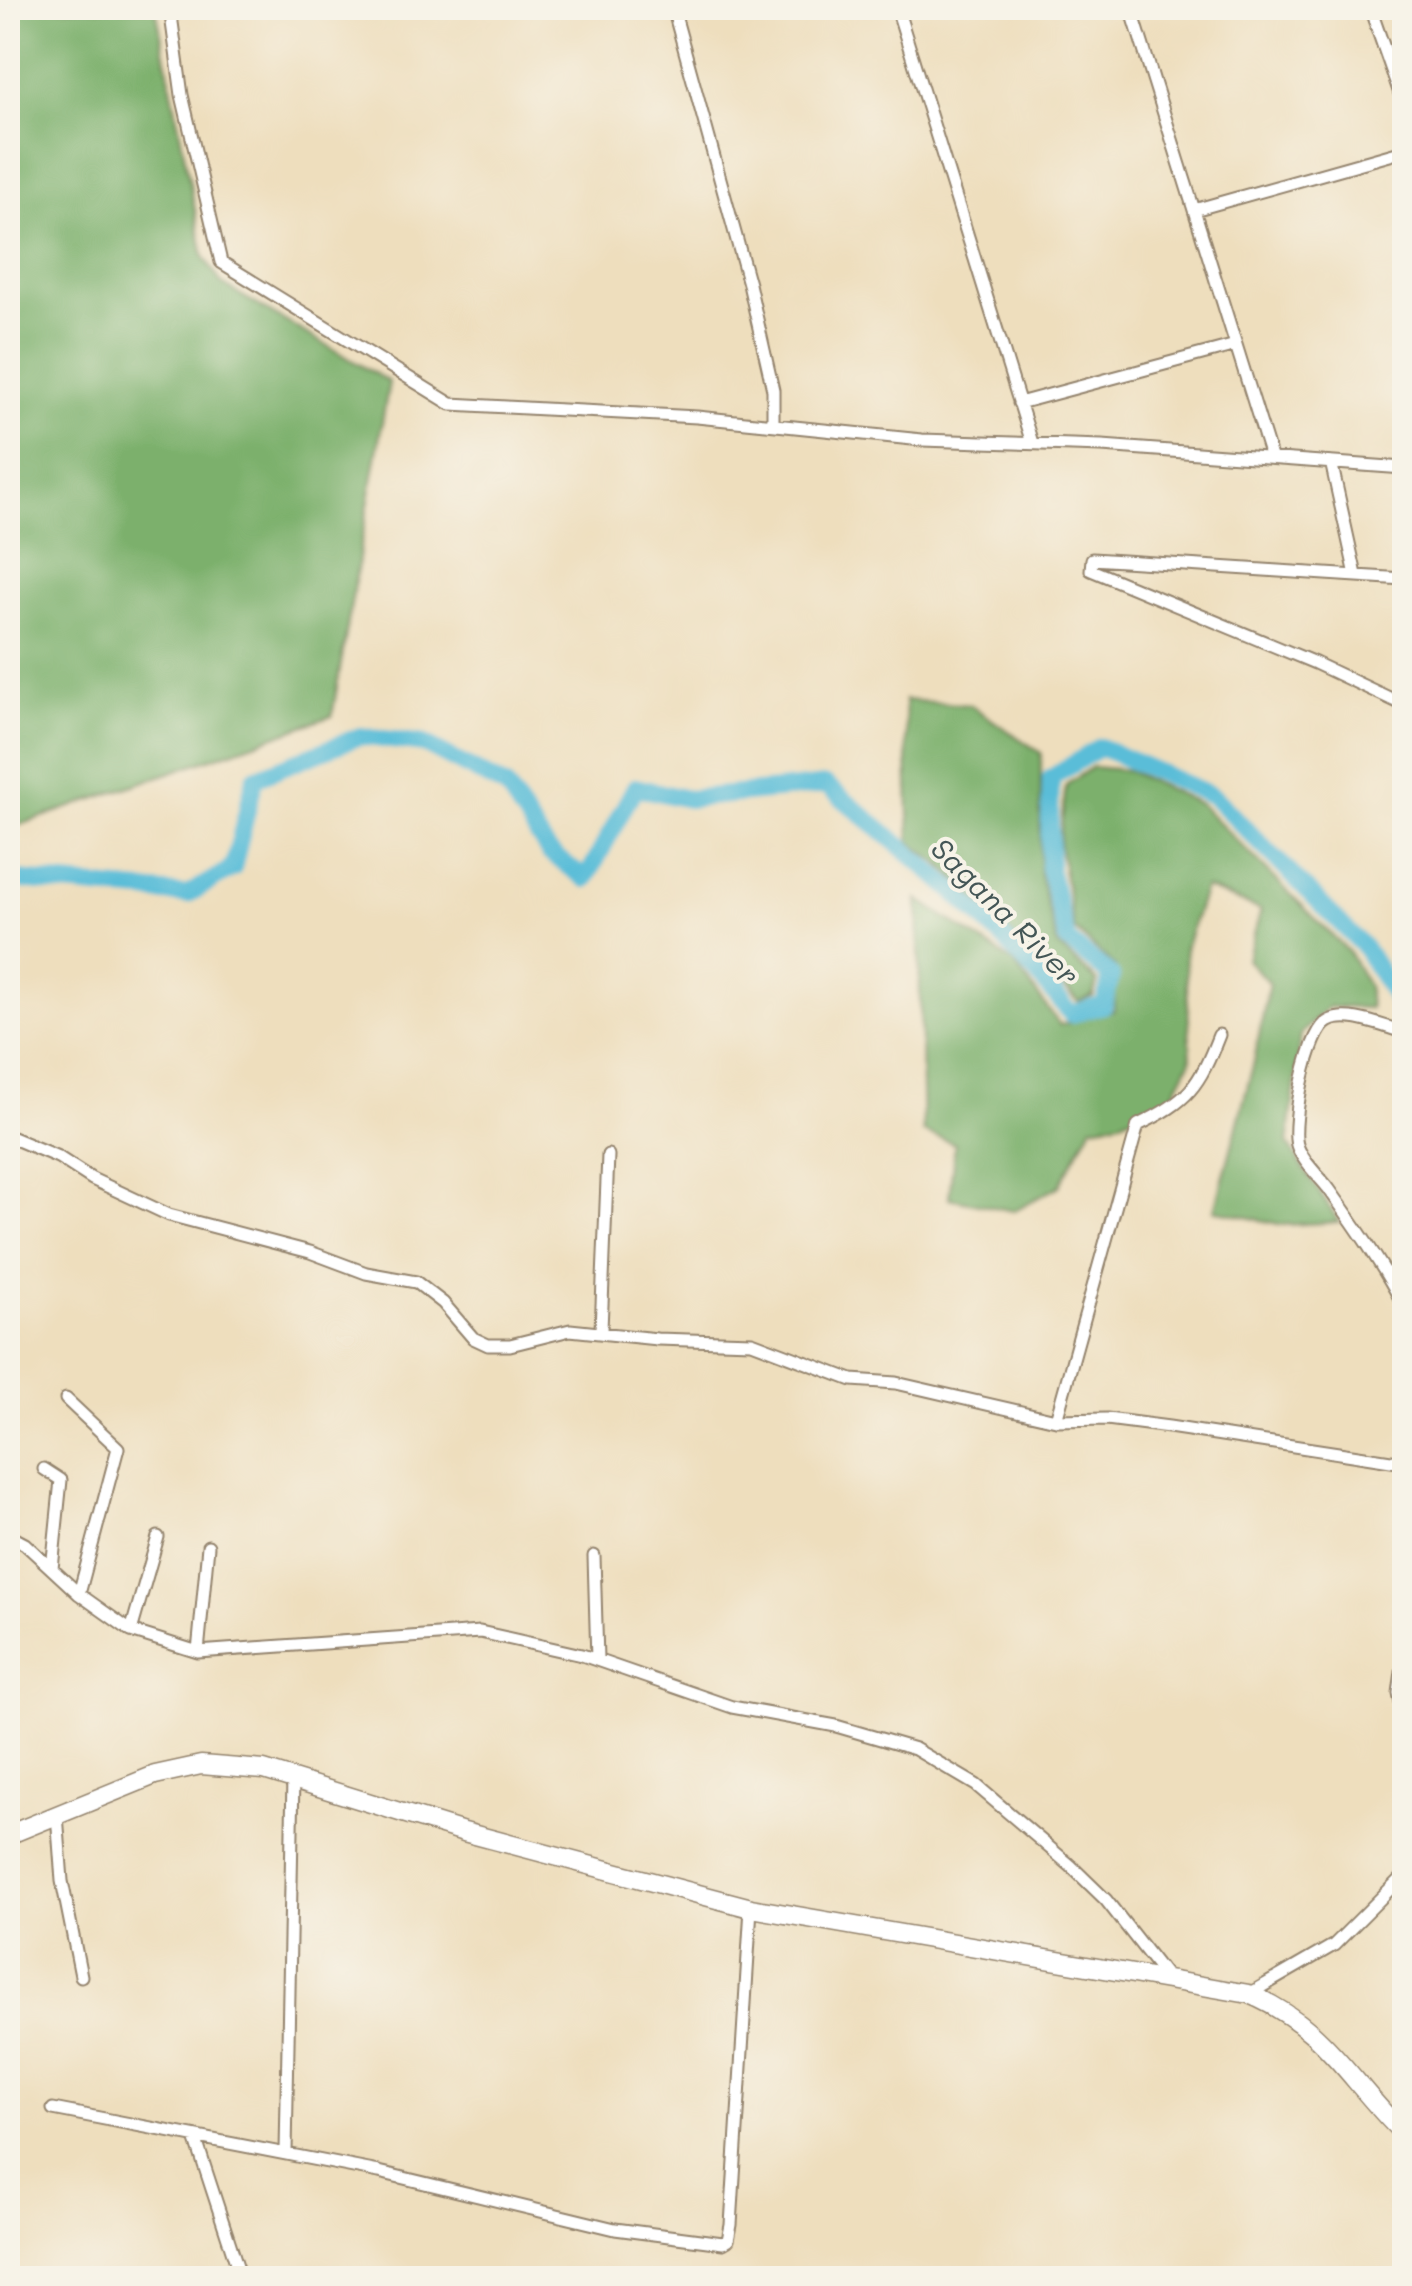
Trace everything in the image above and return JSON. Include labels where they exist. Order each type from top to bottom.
[{"type":"street","points":[[170,8],[182,95],[218,255],[225,267],[451,404],[773,424],[922,440],[1032,443],[1404,468]]},
{"type":"street","points":[[673,8],[749,284],[772,390],[773,424]]},
{"type":"street","points":[[897,8],[1032,443]]},
{"type":"street","points":[[1131,8],[1271,457]]},
{"type":"street","points":[[1370,8],[1404,105]]},
{"type":"street","points":[[1194,210],[1404,151]]},
{"type":"street","points":[[1019,403],[1236,345]]},
{"type":"street","points":[[1332,466],[1356,575]]},
{"type":"street","points":[[1404,579],[1092,559],[1091,570],[1298,655],[1404,705]]},
{"type":"street","points":[[1404,1032],[1353,1019],[1330,1020],[1322,1026],[1308,1059],[1296,1133],[1304,1158],[1368,1246],[1404,1306]]},
{"type":"street","points":[[1056,1420],[1138,1124],[1185,1099],[1201,1079],[1219,1035]]},
{"type":"street","points":[[8,1136],[58,1157],[169,1215],[310,1252],[366,1273],[416,1282],[443,1303],[473,1338],[488,1344],[510,1345],[570,1330],[601,1330],[656,1340],[752,1342],[852,1380],[896,1383],[1056,1420],[1107,1419],[1404,1464]]},
{"type":"street","points":[[601,1330],[608,1155]]},
{"type":"street","points":[[66,1399],[118,1448],[79,1594]]},
{"type":"street","points":[[44,1469],[62,1480],[52,1569]]},
{"type":"street","points":[[8,1535],[25,1544],[79,1594],[131,1631],[198,1652],[480,1632],[597,1660],[732,1707],[884,1738],[942,1763],[976,1785],[1106,1900],[1168,1980]]},
{"type":"street","points":[[131,1631],[158,1538]]},
{"type":"street","points":[[198,1652],[208,1546]]},
{"type":"street","points":[[594,1556],[597,1660]]},
{"type":"street","points":[[1404,1657],[1399,1693],[1404,1717]]},
{"type":"street","points":[[8,1835],[156,1775],[201,1766],[293,1777],[464,1832],[751,1908],[1249,1994],[1288,2011],[1314,2033],[1404,2134]]},
{"type":"street","points":[[286,2152],[293,1777]]},
{"type":"street","points":[[57,1814],[62,1881],[81,1976]]},
{"type":"street","points":[[1249,1994],[1334,1945],[1404,1875]]},
{"type":"street","points":[[53,2109],[286,2152],[615,2229],[728,2240],[751,1908]]},
{"type":"street","points":[[195,2137],[241,2278]]},
{"type":"green space","points":[[8,8],[156,8],[204,257],[222,284],[389,382],[332,716],[8,829]]},
{"type":"green space","points":[[905,700],[970,705],[1041,753],[1040,874],[1058,946],[1097,981],[1093,996],[1079,1002],[941,865],[910,842]]},
{"type":"green space","points":[[1092,767],[1127,770],[1200,804],[1348,951],[1368,986],[1370,1008],[1328,1007],[1301,1034],[1288,1144],[1339,1222],[1283,1225],[1215,1210],[1254,1062],[1269,983],[1247,960],[1261,910],[1205,888],[1185,948],[1191,1060],[1171,1099],[1121,1121],[1092,1126],[1059,1186],[1013,1211],[949,1198],[955,1144],[923,1132],[918,899],[1014,963],[1060,1025],[1114,1010],[1115,967],[1074,929],[1059,844],[1066,785]]},
{"type":"waterway","name":"Sagana River","points":[[8,879],[187,895],[233,868],[255,778],[360,736],[424,744],[506,787],[549,852],[586,879],[635,787],[688,799],[826,785],[985,921],[1071,1014],[1104,1005],[1111,976],[1067,940],[1049,868],[1051,778],[1100,747],[1213,796],[1364,947],[1404,1012]]}]
